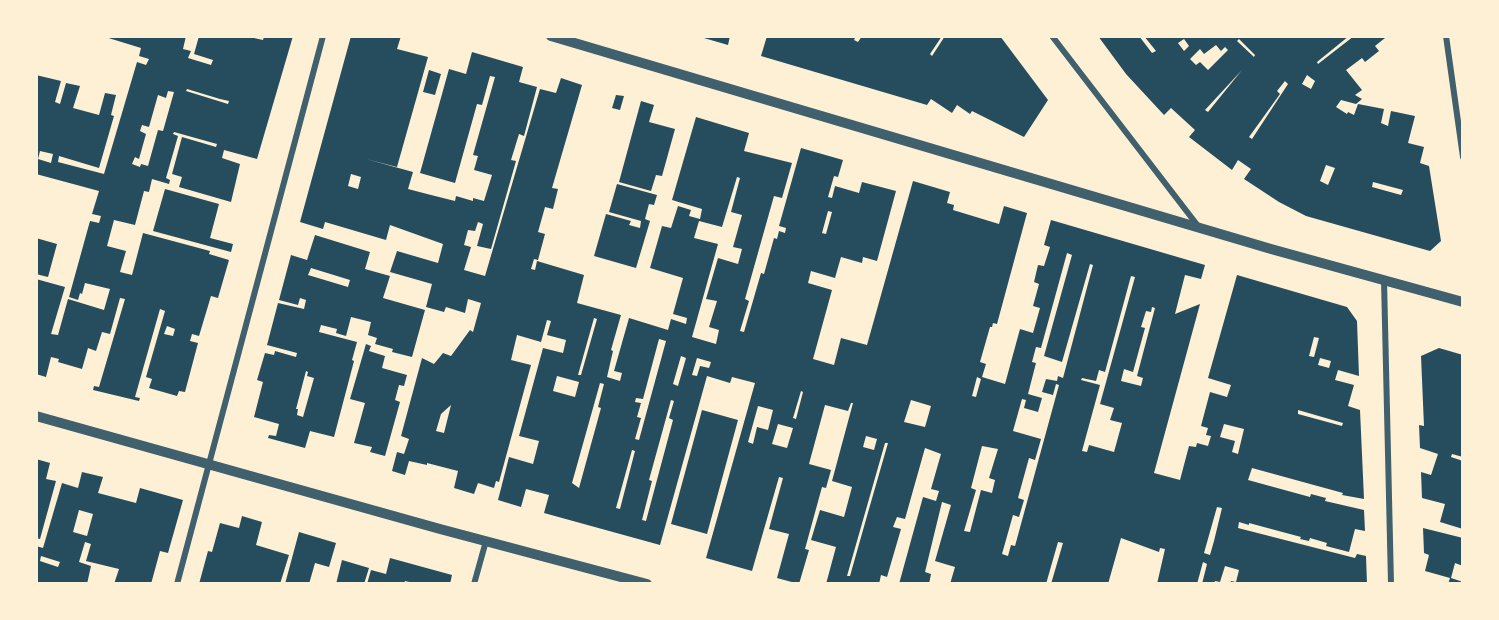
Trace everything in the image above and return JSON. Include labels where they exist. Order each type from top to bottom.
[{"type":"street","points":[[177,584],[323,36]]},
{"type":"street","points":[[551,36],[1201,229],[1463,302]]},
{"type":"street","points":[[1052,36],[1201,229]]},
{"type":"street","points":[[1446,36],[1463,157]]},
{"type":"street","points":[[1384,280],[1391,584]]},
{"type":"street","points":[[36,416],[647,584]]},
{"type":"street","points":[[474,584],[486,541]]},
{"type":"building","points":[[102,36],[186,36],[183,49],[191,51],[188,58],[211,65],[213,60],[194,54],[199,36],[255,36],[254,38],[263,40],[264,36],[293,36],[257,159],[224,150],[222,158],[240,164],[231,202],[179,187],[182,177],[172,174],[182,137],[216,147],[217,144],[174,132],[173,134],[178,136],[166,178],[170,180],[169,184],[152,179],[149,192],[144,191],[135,225],[114,220],[107,246],[126,251],[120,272],[132,275],[143,233],[210,251],[209,254],[229,260],[218,298],[211,296],[199,336],[192,334],[190,341],[198,343],[185,392],[179,391],[177,396],[149,388],[152,379],[146,377],[165,311],[160,309],[135,397],[140,398],[139,401],[93,390],[94,386],[99,387],[125,299],[120,298],[110,334],[102,332],[96,351],[88,348],[82,369],[58,362],[59,359],[51,357],[46,377],[36,374],[36,279],[65,287],[51,334],[58,335],[68,299],[104,310],[110,289],[85,283],[78,300],[69,297],[90,221],[99,223],[101,216],[92,214],[99,191],[36,174],[36,75],[61,81],[55,102],[60,104],[66,83],[80,86],[73,108],[99,115],[105,93],[116,95],[111,115],[114,116],[99,168],[59,156],[58,162],[104,174],[137,62],[146,65],[149,59],[139,56],[141,48]],"holes":[[[187,89],[229,101],[228,104],[186,91]],[[168,91],[174,92],[163,131],[158,130],[148,166],[141,164],[140,167],[132,164],[135,157],[139,159],[146,134],[140,131],[142,125],[149,127],[158,95],[166,98]],[[40,151],[53,154],[51,163],[38,159]],[[167,326],[175,329],[173,336],[164,334]]]},
{"type":"building","points":[[351,36],[401,36],[397,49],[428,57],[397,167],[366,159],[413,172],[408,189],[455,201],[456,196],[473,201],[473,198],[484,201],[492,175],[474,170],[478,156],[473,155],[495,77],[490,76],[482,105],[477,104],[455,183],[420,173],[449,69],[466,74],[472,52],[523,67],[519,82],[537,87],[524,136],[519,134],[511,160],[516,161],[491,249],[477,246],[483,224],[478,222],[475,231],[468,230],[464,245],[471,247],[464,270],[485,276],[540,89],[556,93],[561,78],[582,85],[552,188],[558,189],[553,209],[545,207],[538,232],[545,234],[538,260],[534,259],[531,269],[535,270],[537,261],[584,275],[577,303],[621,315],[611,350],[613,351],[607,377],[620,381],[622,373],[614,371],[629,318],[668,330],[671,319],[686,324],[687,318],[673,314],[683,278],[650,268],[662,226],[671,228],[678,206],[691,210],[689,216],[700,219],[702,209],[672,200],[696,117],[749,133],[744,151],[792,163],[782,198],[774,196],[745,299],[749,301],[740,331],[744,332],[774,238],[777,239],[779,231],[785,233],[786,228],[779,226],[801,148],[843,160],[838,177],[834,176],[828,197],[832,198],[835,186],[859,193],[862,182],[896,191],[877,261],[863,257],[862,263],[841,257],[835,278],[811,271],[808,283],[832,290],[813,359],[834,365],[841,338],[867,345],[913,181],[950,192],[947,203],[954,205],[953,210],[999,224],[1004,206],[1027,213],[997,324],[993,323],[990,327],[980,362],[986,364],[982,377],[1005,384],[1020,329],[1033,333],[1040,308],[1033,306],[1039,284],[1034,282],[1038,265],[1044,266],[1050,247],[1044,245],[1051,220],[1205,265],[1201,279],[1185,275],[1175,314],[1200,304],[1154,473],[1180,480],[1189,446],[1196,447],[1197,443],[1208,446],[1211,436],[1206,435],[1208,428],[1201,426],[1210,392],[1227,397],[1231,385],[1208,378],[1237,275],[1347,307],[1357,321],[1359,376],[1338,370],[1335,380],[1354,385],[1348,406],[1360,410],[1364,499],[1342,495],[1343,493],[1252,468],[1248,480],[1310,497],[1311,494],[1326,498],[1325,501],[1364,510],[1365,531],[1355,529],[1349,552],[1326,546],[1327,543],[1310,538],[1309,541],[1300,539],[1301,537],[1249,523],[1249,525],[1239,522],[1238,528],[1355,558],[1357,554],[1366,556],[1367,584],[1230,584],[1231,581],[1236,582],[1239,570],[1225,566],[1220,582],[1202,584],[1207,564],[1203,562],[1197,584],[1157,584],[1165,549],[1160,548],[1159,552],[1121,538],[1108,584],[1051,584],[1063,543],[1058,542],[1046,584],[950,584],[955,567],[935,561],[951,505],[942,502],[925,572],[931,574],[929,584],[899,584],[923,497],[936,501],[939,491],[931,489],[941,454],[925,448],[905,519],[897,517],[893,527],[901,529],[887,577],[881,575],[879,584],[826,584],[836,547],[811,540],[820,510],[844,517],[852,487],[832,481],[853,403],[848,411],[825,405],[809,464],[831,470],[826,488],[822,487],[805,549],[809,550],[799,584],[777,578],[789,534],[769,529],[783,478],[779,477],[752,571],[706,558],[755,383],[732,377],[730,383],[707,376],[660,545],[544,513],[549,495],[526,489],[521,507],[498,500],[509,457],[533,464],[539,441],[519,436],[543,348],[563,353],[566,340],[547,335],[551,321],[547,320],[541,342],[517,335],[511,360],[531,365],[499,482],[496,481],[494,488],[478,483],[474,494],[454,488],[458,471],[427,463],[427,465],[409,461],[405,475],[392,471],[397,452],[404,454],[409,439],[401,436],[422,358],[434,364],[443,353],[451,356],[470,330],[473,332],[481,303],[468,299],[465,313],[446,307],[444,312],[426,307],[432,284],[390,272],[397,251],[438,263],[443,244],[390,225],[386,240],[325,222],[323,229],[300,222]],"holes":[[[351,174],[361,177],[358,189],[348,186]],[[737,177],[740,178],[731,212],[742,215],[733,247],[742,249],[738,264],[718,258],[706,299],[717,301],[709,327],[719,330],[716,344],[692,337],[718,244],[694,238],[699,221],[722,227]],[[828,211],[832,212],[826,234],[822,233]],[[1067,253],[1072,255],[1044,356],[1062,362],[1090,264],[1093,265],[1063,378],[1058,376],[1057,381],[1046,379],[1042,392],[1053,395],[1056,384],[1059,385],[1015,546],[1011,545],[1008,556],[1002,554],[1013,515],[1019,517],[1024,500],[1018,498],[1029,458],[1035,460],[1041,439],[1013,431],[1022,399],[1026,400],[1024,408],[1038,412],[1042,398],[1028,394],[1036,363],[1032,362],[1036,347],[1041,348]],[[1131,276],[1135,277],[1100,404],[1114,408],[1110,420],[1122,423],[1114,452],[1089,445],[1087,452],[1082,451],[1100,385],[1081,380],[1082,378],[1096,381],[1099,370],[1105,372]],[[1152,307],[1155,308],[1137,376],[1143,378],[1141,386],[1121,381],[1124,369],[1133,372],[1145,328],[1141,327],[1146,311],[1151,312]],[[594,318],[597,319],[581,375],[578,375]],[[1314,337],[1319,338],[1314,357],[1309,356]],[[659,339],[666,341],[639,440],[635,439],[641,418],[637,417],[641,403],[635,402],[636,398],[643,399]],[[681,356],[686,358],[678,386],[673,384]],[[697,358],[711,362],[709,368],[700,366],[697,376],[692,375]],[[1320,358],[1331,361],[1329,368],[1318,365]],[[557,376],[579,382],[575,397],[553,391]],[[977,377],[981,379],[976,397],[972,396]],[[600,383],[604,384],[598,407],[601,408],[579,488],[572,483]],[[801,391],[803,392],[796,419],[793,418]],[[671,400],[674,401],[669,418],[673,420],[646,521],[642,520],[652,481],[649,480]],[[911,400],[931,406],[925,427],[904,422]],[[451,405],[444,433],[436,431],[441,414]],[[758,406],[773,410],[768,430],[757,427],[753,444],[748,442]],[[1298,410],[1343,423],[1342,426],[1298,414]],[[778,424],[793,428],[787,448],[772,444]],[[1224,424],[1244,429],[1238,454],[1232,452],[1235,441],[1220,437]],[[866,436],[877,439],[874,450],[863,447]],[[885,443],[888,443],[850,576],[847,576]],[[982,446],[998,449],[989,478],[995,480],[992,493],[981,490],[970,532],[964,531],[976,490],[971,488]],[[632,450],[635,451],[620,509],[616,508]],[[1217,507],[1222,508],[1214,541],[1210,555],[1204,553]]]},
{"type":"building","points":[[697,36],[730,36],[728,45]]},
{"type":"building","points":[[767,36],[856,36],[854,40],[858,42],[862,36],[942,36],[930,54],[932,56],[945,36],[1000,36],[1048,100],[1024,137],[972,111],[970,114],[957,105],[952,113],[931,99],[927,105],[761,56]]},
{"type":"building","points":[[1098,36],[1139,36],[1152,53],[1156,51],[1144,36],[1304,36],[1305,38],[1349,36],[1317,62],[1318,64],[1354,36],[1383,36],[1385,38],[1375,46],[1379,51],[1365,62],[1362,58],[1346,70],[1362,90],[1355,95],[1362,99],[1356,104],[1341,100],[1336,107],[1347,114],[1348,112],[1354,115],[1358,104],[1384,109],[1381,123],[1388,126],[1391,111],[1415,116],[1408,143],[1424,147],[1420,163],[1429,166],[1441,241],[1430,251],[1306,216],[1279,202],[1244,179],[1251,169],[1238,160],[1232,170],[1189,137],[1195,130],[1171,108],[1164,115],[1126,74]],"holes":[[[1184,39],[1189,46],[1184,51],[1178,43]],[[1239,39],[1255,55],[1254,57],[1237,41]],[[1216,45],[1221,51],[1225,47],[1228,50],[1208,70],[1200,62],[1196,65],[1190,59],[1200,49],[1204,54]],[[1242,70],[1208,112],[1205,110]],[[1307,75],[1315,81],[1311,89],[1302,84]],[[1285,81],[1288,84],[1252,139],[1249,137],[1280,94],[1277,91]],[[1326,165],[1335,168],[1328,185],[1320,181]],[[1373,182],[1403,190],[1401,195],[1372,187]]]},
{"type":"building","points":[[429,70],[441,74],[435,95],[423,92]]},
{"type":"building","points":[[616,95],[624,96],[620,110],[612,108]]},
{"type":"building","points":[[641,101],[654,105],[649,122],[675,129],[662,176],[656,175],[651,191],[619,182]]},
{"type":"building","points":[[617,184],[657,195],[654,205],[649,204],[645,219],[650,221],[636,268],[594,256],[606,214],[631,221],[629,225],[640,228],[641,221],[609,212]]},
{"type":"building","points":[[165,189],[219,204],[210,238],[233,244],[231,252],[153,231]]},
{"type":"building","points":[[315,235],[370,252],[365,269],[390,276],[383,298],[425,310],[412,357],[392,352],[393,349],[375,344],[377,338],[368,335],[371,322],[351,317],[346,336],[336,333],[337,329],[321,325],[319,332],[357,342],[334,437],[310,431],[305,448],[268,438],[269,435],[276,436],[279,424],[254,417],[263,382],[257,380],[265,353],[274,355],[275,351],[296,357],[297,353],[267,345],[278,303],[304,309],[306,300],[300,298],[298,305],[279,300],[291,255],[307,260]],"holes":[[[311,268],[350,280],[348,287],[308,275]],[[306,371],[307,376],[314,378],[303,417],[297,415],[298,409],[296,409]]]},
{"type":"building","points":[[36,238],[57,244],[48,277],[36,274]]},
{"type":"building","points":[[366,344],[371,346],[369,351],[385,356],[382,368],[407,375],[404,386],[399,385],[395,400],[400,402],[385,456],[370,452],[372,447],[354,443],[365,403],[350,399]]},
{"type":"building","points":[[1439,348],[1463,355],[1463,457],[1452,454],[1451,457],[1463,461],[1463,529],[1440,522],[1445,504],[1422,498],[1421,472],[1431,475],[1438,454],[1420,448],[1419,425],[1424,426],[1421,356]]},
{"type":"building","points":[[702,410],[738,420],[707,534],[671,524]]},
{"type":"building","points":[[36,459],[50,463],[46,479],[56,481],[40,539],[36,538]]},
{"type":"building","points":[[82,472],[103,477],[98,493],[136,503],[140,488],[183,500],[168,553],[160,551],[151,584],[114,584],[119,569],[86,561],[91,544],[85,542],[79,562],[91,566],[87,584],[36,584],[36,546],[43,548],[62,483],[78,488]],"holes":[[[79,510],[93,514],[87,536],[73,532]],[[41,556],[60,562],[58,567],[40,561]]]},
{"type":"building","points":[[242,516],[262,522],[256,545],[289,555],[280,584],[199,584],[208,551],[212,552],[220,523],[239,528]]},
{"type":"building","points":[[1423,528],[1463,538],[1463,566],[1455,563],[1451,578],[1463,584],[1448,584],[1450,578],[1425,571],[1429,555],[1424,553]]},
{"type":"building","points":[[299,532],[336,543],[329,567],[315,563],[309,584],[285,584]]},
{"type":"building","points":[[390,558],[452,575],[450,584],[409,584],[405,581],[404,584],[367,584],[371,570],[386,574]]},
{"type":"building","points":[[342,560],[369,568],[364,584],[336,584]]}]
